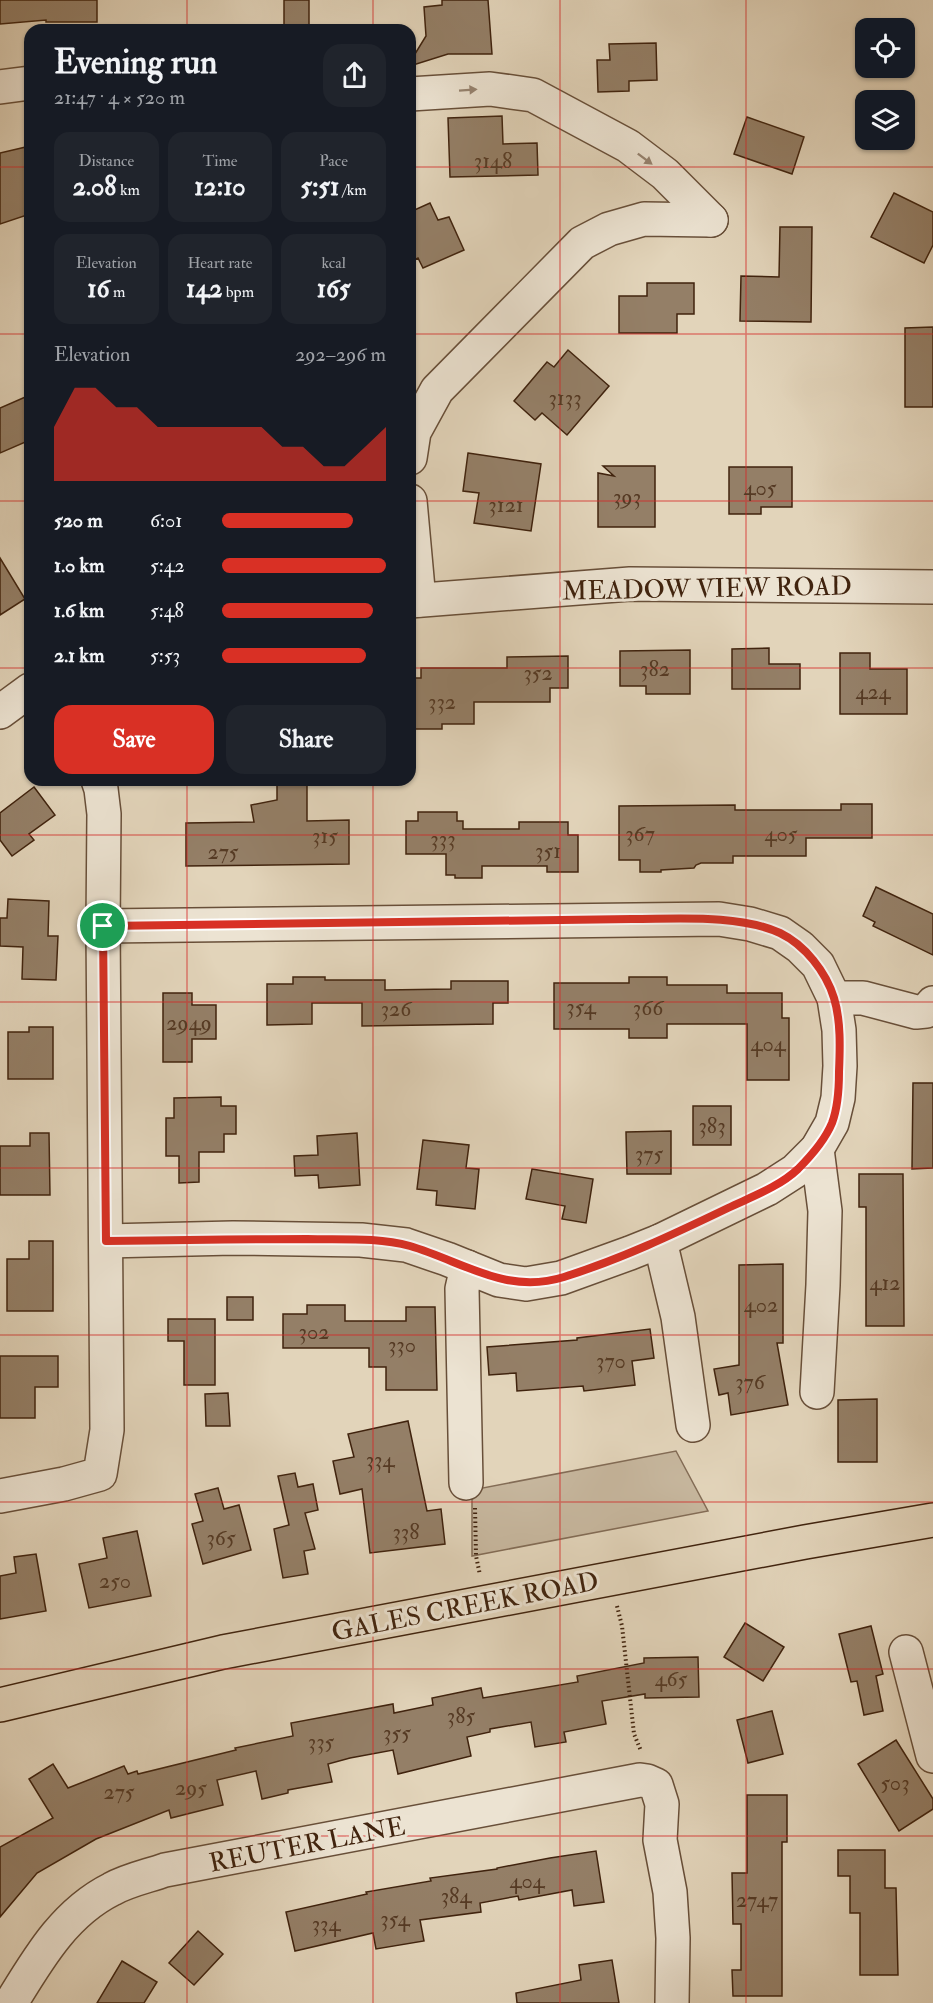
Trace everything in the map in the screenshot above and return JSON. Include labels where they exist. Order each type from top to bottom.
[{"type":"main road","name":"GALES CREEK ROAD","points":[[0,1705],[223,1652],[611,1578],[933,1520]]},
{"type":"street","points":[[0,87],[24,84]]},
{"type":"street","points":[[416,94],[490,89],[533,95],[628,146],[665,174],[711,220],[644,219],[609,229],[582,243],[437,390],[416,428]]},
{"type":"street","name":"MEADOW VIEW ROAD","points":[[416,600],[630,584],[933,587]]},
{"type":"street","points":[[0,712],[24,694]]},
{"type":"street","points":[[0,1496],[64,1484],[100,1474],[107,1430],[104,814],[100,786]]},
{"type":"street","points":[[103,926],[719,919],[750,924],[780,933],[800,947],[818,965],[834,998],[839,1030],[840,1066],[838,1098],[832,1123],[817,1149],[795,1171],[767,1189],[660,1240],[561,1278],[526,1284],[500,1280],[406,1245],[361,1240],[232,1238],[106,1241]]},
{"type":"street","points":[[834,998],[863,998],[916,1012],[926,1011],[933,1003]]},
{"type":"street","points":[[817,1149],[825,1211],[817,1392]]},
{"type":"street","points":[[660,1240],[678,1317],[693,1425]]},
{"type":"street","points":[[465,1483],[462,1289],[467,1267]]},
{"type":"street","points":[[906,1652],[933,1756]]},
{"type":"street","name":"REUTER LANE","points":[[11,2003],[45,1948],[74,1914],[112,1888],[165,1870],[640,1780],[656,1785]]},
{"type":"street","points":[[656,1785],[662,1804],[660,1840],[670,1892],[673,1938],[672,2003]]},
{"type":"path","points":[[465,1483],[475,1496],[476,1556],[485,1603]]},
{"type":"path","points":[[611,1578],[622,1626],[634,1734],[656,1785]]},
{"type":"shaded area","points":[[676,1451],[708,1511],[472,1556],[472,1490]]},
{"type":"building","points":[[0,0],[97,0],[97,22],[46,22],[46,20],[0,24]]},
{"type":"building","points":[[284,0],[309,0],[309,24],[284,24]]},
{"type":"building","points":[[442,0],[488,0],[492,54],[448,54],[416,64],[416,52],[426,36],[424,7],[442,5]]},
{"type":"building","points":[[656,43],[657,80],[629,81],[629,91],[598,92],[597,60],[610,60],[609,44]]},
{"type":"building","points":[[502,116],[503,144],[537,143],[538,175],[450,177],[448,118]]},
{"type":"building","points":[[747,117],[804,137],[792,174],[734,154]]},
{"type":"building","points":[[24,147],[24,216],[0,224],[0,153]]},
{"type":"building","points":[[894,193],[933,212],[933,245],[924,263],[871,237]]},
{"type":"building","points":[[430,203],[438,220],[449,217],[464,250],[423,268],[418,258],[416,259],[416,209]]},
{"type":"building","points":[[780,227],[812,227],[811,322],[740,321],[741,276],[779,277]]},
{"type":"building","points":[[647,283],[694,283],[694,314],[677,314],[677,333],[619,333],[619,296],[647,296]]},
{"type":"building","points":[[933,327],[933,407],[905,407],[905,328]]},
{"type":"building","points":[[568,350],[609,386],[567,435],[542,413],[535,420],[514,401],[547,362],[554,367]]},
{"type":"building","points":[[24,398],[24,443],[0,453],[0,408]]},
{"type":"building","points":[[468,453],[541,464],[531,531],[474,523],[479,493],[463,491]]},
{"type":"building","points":[[603,466],[655,466],[655,527],[598,527],[598,473],[614,476]]},
{"type":"building","points":[[729,467],[792,467],[792,507],[761,507],[761,514],[729,514]]},
{"type":"building","points":[[0,558],[24,600],[0,615]]},
{"type":"building","points":[[769,648],[769,664],[800,664],[800,689],[732,689],[732,649]]},
{"type":"building","points":[[690,650],[690,694],[646,694],[646,686],[620,686],[620,651]]},
{"type":"building","points":[[840,653],[870,653],[870,669],[907,669],[907,714],[840,714]]},
{"type":"building","points":[[568,656],[568,688],[550,688],[550,702],[474,702],[474,724],[442,724],[442,729],[416,729],[416,678],[421,678],[421,668],[507,668],[507,657]]},
{"type":"building","points":[[277,786],[307,786],[307,821],[349,820],[349,864],[186,866],[186,823],[254,822],[251,805],[277,800]]},
{"type":"building","points":[[34,787],[55,815],[29,834],[34,840],[12,856],[0,840],[0,813]]},
{"type":"building","points":[[841,804],[872,804],[872,838],[806,838],[806,856],[733,856],[733,863],[701,863],[694,868],[661,870],[661,872],[640,872],[640,860],[619,860],[619,806],[735,805],[735,810],[841,810]]},
{"type":"building","points":[[418,812],[457,812],[457,821],[463,821],[463,829],[519,829],[519,822],[568,822],[568,835],[578,835],[578,872],[547,872],[547,866],[482,866],[482,878],[455,878],[455,875],[446,875],[446,854],[406,854],[406,821],[418,821]]},
{"type":"building","points":[[876,887],[933,914],[933,955],[873,926],[875,922],[863,916]]},
{"type":"building","points":[[8,899],[49,901],[48,936],[58,936],[56,980],[22,979],[23,947],[0,946],[0,918],[7,918]]},
{"type":"building","points":[[293,977],[325,977],[325,980],[385,980],[385,990],[451,989],[451,981],[508,981],[508,1003],[493,1003],[493,1024],[362,1026],[362,1003],[312,1003],[312,1024],[267,1025],[267,984],[293,984]]},
{"type":"building","points":[[629,977],[667,977],[667,985],[727,985],[727,993],[782,993],[782,1018],[789,1018],[789,1080],[747,1080],[747,1024],[667,1024],[667,1038],[629,1038],[629,1029],[554,1029],[554,983],[629,983]]},
{"type":"building","points":[[163,993],[192,993],[192,1005],[216,1005],[216,1039],[192,1039],[192,1062],[163,1062]]},
{"type":"building","points":[[29,1027],[53,1027],[53,1079],[8,1079],[8,1032],[29,1032]]},
{"type":"building","points":[[913,1083],[933,1083],[933,1168],[912,1169]]},
{"type":"building","points":[[221,1097],[221,1106],[236,1106],[236,1134],[224,1134],[224,1152],[199,1152],[199,1182],[179,1183],[179,1156],[166,1156],[166,1118],[174,1118],[174,1098]]},
{"type":"building","points":[[693,1106],[731,1106],[731,1145],[693,1145]]},
{"type":"building","points":[[671,1131],[671,1174],[627,1174],[626,1132]]},
{"type":"building","points":[[30,1133],[49,1133],[50,1195],[0,1195],[0,1146],[30,1146]]},
{"type":"building","points":[[357,1133],[360,1185],[319,1188],[318,1175],[295,1176],[294,1156],[318,1155],[317,1136]]},
{"type":"building","points":[[423,1140],[469,1145],[466,1168],[479,1169],[475,1209],[436,1205],[437,1191],[417,1189]]},
{"type":"building","points":[[532,1169],[593,1179],[586,1223],[562,1219],[565,1206],[526,1199]]},
{"type":"building","points":[[859,1174],[903,1174],[904,1326],[866,1326],[866,1207],[859,1207]]},
{"type":"building","points":[[29,1241],[53,1241],[53,1311],[7,1311],[7,1259],[29,1259]]},
{"type":"building","points":[[783,1264],[783,1343],[777,1343],[788,1405],[731,1415],[728,1393],[719,1395],[714,1369],[739,1365],[739,1265]]},
{"type":"building","points":[[227,1297],[253,1297],[253,1320],[227,1320]]},
{"type":"building","points":[[307,1305],[345,1305],[345,1321],[406,1321],[406,1307],[435,1307],[437,1390],[386,1390],[386,1367],[369,1367],[369,1348],[283,1348],[283,1314],[307,1314]]},
{"type":"building","points":[[168,1319],[215,1319],[215,1385],[184,1385],[184,1341],[168,1341]]},
{"type":"building","points":[[650,1329],[654,1358],[632,1361],[635,1385],[584,1391],[583,1386],[517,1391],[516,1373],[489,1375],[487,1347],[577,1340],[577,1338]]},
{"type":"building","points":[[0,1356],[58,1356],[58,1387],[35,1387],[35,1418],[0,1418]]},
{"type":"building","points":[[228,1393],[230,1426],[206,1426],[205,1394]]},
{"type":"building","points":[[877,1399],[877,1462],[838,1462],[838,1400]]},
{"type":"building","points":[[408,1421],[427,1511],[441,1509],[445,1544],[370,1553],[362,1489],[340,1494],[333,1461],[354,1457],[348,1434]]},
{"type":"building","points":[[295,1473],[298,1487],[313,1484],[318,1510],[305,1513],[315,1549],[304,1551],[308,1574],[283,1578],[274,1529],[289,1525],[278,1476]]},
{"type":"building","points":[[218,1488],[224,1509],[239,1505],[251,1550],[203,1564],[192,1524],[203,1521],[195,1494]]},
{"type":"building","points":[[137,1531],[151,1596],[89,1608],[79,1564],[107,1558],[103,1538]]},
{"type":"building","points":[[36,1554],[46,1611],[0,1619],[0,1576],[16,1573],[14,1557]]},
{"type":"building","points":[[745,1623],[784,1647],[763,1681],[724,1657]]},
{"type":"building","points":[[871,1626],[883,1674],[876,1676],[883,1711],[864,1715],[857,1681],[851,1682],[839,1634]]},
{"type":"building","points":[[698,1657],[699,1697],[645,1698],[645,1694],[602,1701],[606,1724],[564,1732],[566,1742],[535,1747],[531,1722],[490,1729],[490,1732],[467,1737],[471,1756],[398,1774],[393,1750],[350,1758],[328,1764],[332,1782],[288,1790],[288,1793],[262,1799],[256,1771],[217,1780],[223,1805],[171,1818],[169,1810],[96,1839],[37,1873],[0,1917],[0,1847],[53,1818],[29,1779],[53,1764],[68,1788],[124,1766],[128,1774],[137,1771],[138,1774],[236,1750],[235,1748],[293,1736],[291,1723],[393,1704],[394,1713],[433,1705],[432,1698],[481,1688],[483,1698],[578,1682],[577,1676],[644,1663],[644,1658]]},
{"type":"building","points":[[772,1711],[783,1754],[748,1763],[737,1720]]},
{"type":"building","points":[[896,1740],[933,1799],[933,1809],[899,1831],[858,1764]]},
{"type":"building","points":[[747,1795],[787,1795],[787,1842],[782,1842],[782,1996],[733,1996],[732,1970],[741,1970],[741,1924],[733,1924],[732,1873],[747,1873]]},
{"type":"building","points":[[838,1850],[885,1850],[885,1888],[896,1888],[898,1975],[860,1975],[860,1913],[850,1913],[850,1876],[838,1876]]},
{"type":"building","points":[[596,1851],[604,1902],[574,1906],[572,1890],[519,1900],[518,1896],[480,1903],[481,1912],[420,1920],[424,1941],[376,1949],[373,1933],[295,1951],[286,1912],[367,1894],[366,1892],[431,1881],[430,1878],[497,1869]]},
{"type":"building","points":[[198,1931],[223,1954],[194,1985],[169,1963]]},
{"type":"building","points":[[612,1960],[619,2003],[517,2003],[516,1993],[581,1980],[579,1965]]},
{"type":"building","points":[[122,1961],[157,1982],[144,2003],[97,2003]]},
{"type":"route","points":[[632,919],[719,919],[750,924],[780,933],[800,947],[818,965],[834,998],[839,1030],[840,1066],[838,1098],[832,1123],[817,1149],[795,1171],[767,1189],[630,1253],[561,1278],[526,1284],[500,1280],[406,1245],[361,1240],[232,1238],[106,1241],[103,926],[632,919]]}]
